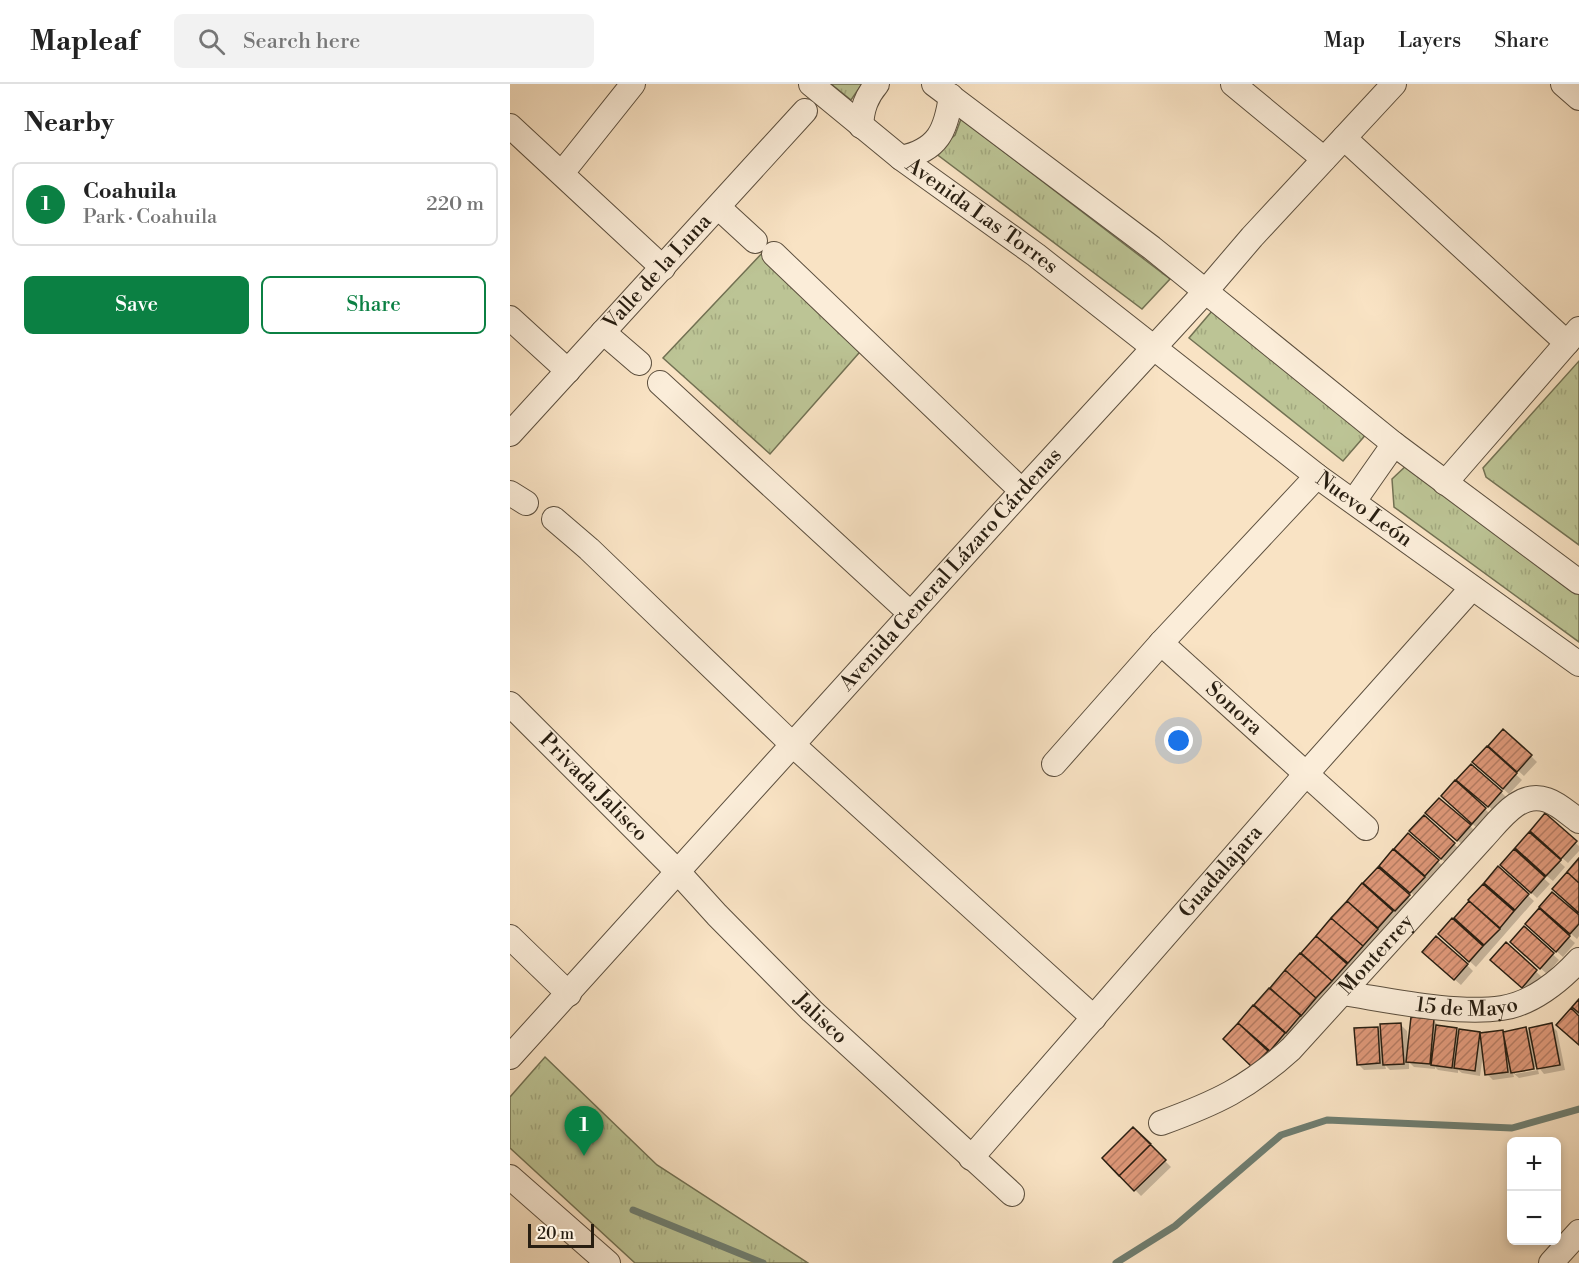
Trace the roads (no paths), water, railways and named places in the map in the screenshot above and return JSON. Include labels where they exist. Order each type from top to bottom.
[{"type":"street","points":[[562,173],[633,84]]},
{"type":"street","name":"Avenida Las Torres","points":[[811,84],[901,158],[1036,255],[1154,347]]},
{"type":"street","points":[[861,126],[861,113],[865,102],[877,84]]},
{"type":"street","points":[[1233,84],[1324,159]]},
{"type":"street","name":"Avenida General Lázaro Cárdenas","points":[[510,1057],[1205,292],[1252,237],[1394,84]]},
{"type":"street","points":[[1563,84],[1579,98]]},
{"type":"street","points":[[901,158],[926,150],[944,130],[948,117],[942,90]]},
{"type":"street","points":[[942,90],[1152,248],[1394,444],[1579,582]]},
{"type":"street","name":"Valle de la Luna","points":[[510,434],[805,111]]},
{"type":"street","points":[[510,126],[663,268]]},
{"type":"street","points":[[1344,138],[1573,336],[1445,483]]},
{"type":"street","points":[[718,207],[764,247],[1022,491]]},
{"type":"street","points":[[510,318],[568,370]]},
{"type":"street","points":[[603,332],[639,363]]},
{"type":"street","name":"Nuevo León","points":[[1154,347],[1317,476],[1579,664]]},
{"type":"street","points":[[660,383],[911,615]]},
{"type":"street","points":[[1354,501],[1394,444]]},
{"type":"street","points":[[1054,764],[1161,643],[1317,476]]},
{"type":"street","points":[[554,519],[589,549],[793,745],[1094,1018]]},
{"type":"street","name":"Guadalajara","points":[[971,1158],[1306,774],[1473,588]]},
{"type":"street","name":"Sonora","points":[[1161,643],[1366,828]]},
{"type":"street","name":"Privada Jalisco","points":[[510,704],[678,872]]},
{"type":"street","name":"Monterrey","points":[[1161,1123],[1203,1108],[1236,1092],[1266,1072],[1291,1049],[1482,839],[1515,806],[1533,797],[1548,800],[1579,821]]},
{"type":"street","name":"Jalisco","points":[[678,872],[812,1011],[971,1158]]},
{"type":"street","points":[[510,937],[569,994]]},
{"type":"street","name":"15 de Mayo","points":[[1341,993],[1466,1009],[1503,1008],[1528,1000],[1550,986],[1579,960]]},
{"type":"street","points":[[971,1158],[1012,1194]]},
{"type":"street","points":[[510,1177],[608,1263]]},
{"type":"street","points":[[1551,1263],[1579,1232]]},
{"type":"waterway","points":[[1116,1263],[1175,1226],[1281,1135],[1327,1120],[1512,1128],[1579,1109]]},
{"type":"waterway","points":[[633,1210],[763,1263]]},
{"type":"place","name":"Coahuila","points":[[584,1156]]}]
